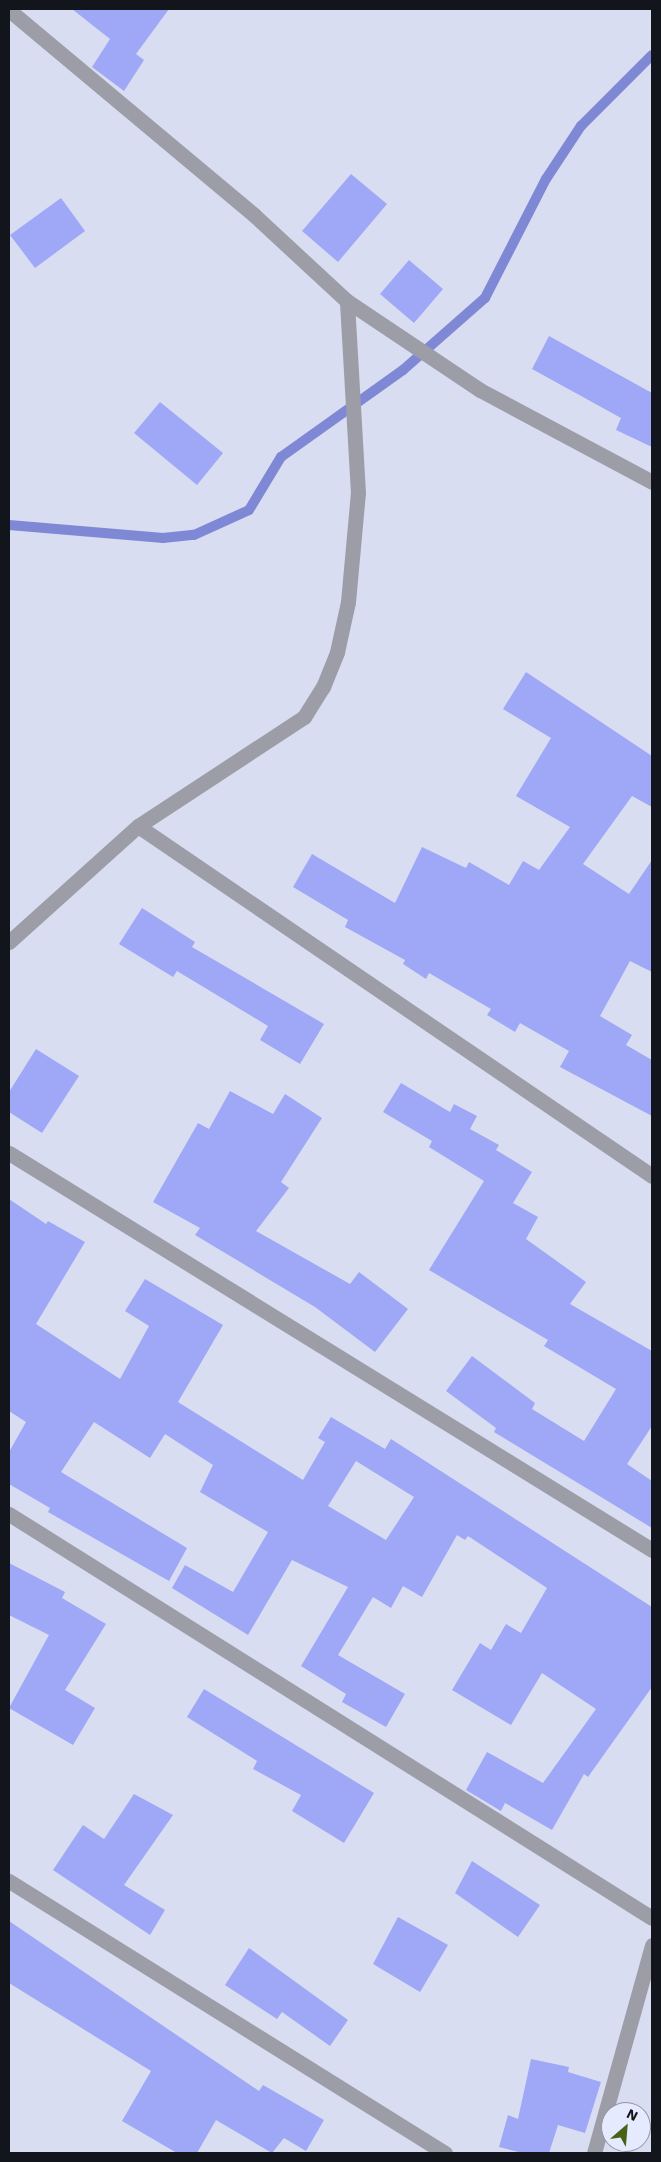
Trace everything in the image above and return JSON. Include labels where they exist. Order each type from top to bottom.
[{"type":"street","points":[[9,10],[254,216],[347,302],[480,390],[652,482]]},
{"type":"street","points":[[9,942],[138,826],[304,717],[337,652],[348,602],[358,493],[347,302]]},
{"type":"street","points":[[138,826],[652,1176]]},
{"type":"street","points":[[9,1153],[652,1550]]},
{"type":"street","points":[[9,1514],[652,1918]]},
{"type":"street","points":[[9,1881],[445,2153]]},
{"type":"street","points":[[594,2153],[652,1945]]},
{"type":"building","points":[[72,9],[169,9],[136,54],[144,60],[124,91],[92,67],[110,39]]},
{"type":"building","points":[[351,174],[387,204],[338,262],[302,231]]},
{"type":"building","points":[[61,198],[85,231],[35,268],[10,235]]},
{"type":"building","points":[[409,260],[443,289],[414,323],[380,294]]},
{"type":"building","points":[[549,336],[652,393],[652,447],[616,430],[621,418],[532,369]]},
{"type":"building","points":[[160,402],[223,453],[197,485],[134,433]]},
{"type":"building","points":[[526,672],[652,756],[652,807],[632,796],[583,864],[629,894],[652,860],[652,972],[630,961],[600,1016],[632,1035],[626,1045],[652,1060],[652,1116],[560,1067],[569,1051],[520,1023],[515,1032],[487,1015],[491,1009],[429,973],[426,979],[403,964],[405,960],[345,927],[348,920],[293,887],[312,854],[395,903],[422,847],[466,868],[469,862],[509,885],[523,861],[539,870],[570,827],[516,796],[551,738],[503,709]]},
{"type":"building","points":[[142,908],[195,942],[192,947],[324,1024],[300,1064],[260,1040],[268,1026],[177,971],[173,977],[119,944]]},
{"type":"building","points":[[36,1049],[79,1076],[42,1133],[9,1112],[9,1092]]},
{"type":"building","points":[[401,1083],[450,1112],[454,1104],[477,1116],[470,1129],[499,1145],[496,1150],[532,1172],[513,1203],[538,1217],[526,1239],[586,1282],[570,1304],[652,1351],[652,1426],[627,1464],[652,1481],[652,1528],[494,1432],[496,1428],[446,1391],[472,1356],[535,1403],[532,1409],[584,1441],[616,1389],[544,1346],[548,1340],[429,1270],[484,1181],[429,1147],[432,1141],[383,1112]]},
{"type":"building","points":[[230,1091],[273,1114],[285,1094],[322,1118],[281,1182],[289,1188],[256,1231],[350,1284],[359,1272],[408,1309],[375,1352],[315,1307],[195,1235],[200,1228],[153,1202],[198,1123],[209,1129]]},
{"type":"building","points":[[9,1199],[46,1224],[48,1221],[85,1242],[36,1324],[120,1379],[149,1326],[125,1311],[145,1279],[223,1325],[178,1402],[303,1480],[325,1442],[318,1438],[331,1417],[385,1449],[391,1439],[652,1607],[652,1687],[588,1777],[584,1774],[552,1830],[505,1803],[501,1811],[466,1790],[487,1752],[543,1783],[596,1709],[542,1673],[511,1725],[452,1690],[480,1643],[491,1650],[506,1624],[521,1633],[547,1588],[468,1536],[465,1540],[457,1535],[422,1597],[403,1586],[391,1608],[373,1597],[338,1655],[405,1694],[386,1727],[342,1702],[346,1694],[301,1666],[348,1587],[292,1560],[248,1635],[172,1588],[185,1565],[233,1592],[268,1532],[200,1492],[213,1465],[165,1434],[150,1458],[94,1422],[61,1472],[187,1548],[169,1581],[48,1512],[50,1508],[9,1484],[9,1452],[26,1422],[9,1411]],"holes":[[[356,1461],[414,1497],[386,1540],[328,1506]]]},
{"type":"building","points":[[9,1563],[65,1592],[62,1598],[106,1624],[65,1690],[95,1708],[73,1745],[9,1708],[49,1635],[9,1615]]},
{"type":"building","points":[[204,1689],[374,1793],[344,1843],[292,1811],[301,1795],[253,1769],[257,1761],[187,1717]]},
{"type":"building","points":[[134,1794],[173,1815],[124,1885],[165,1910],[150,1935],[53,1870],[83,1825],[104,1839]]},
{"type":"building","points":[[472,1861],[540,1905],[518,1937],[455,1893]]},
{"type":"building","points":[[398,1917],[448,1945],[420,1992],[373,1964]]},
{"type":"building","points":[[9,1921],[259,2091],[263,2085],[324,2120],[306,2151],[284,2138],[272,2153],[216,2120],[197,2153],[177,2153],[122,2121],[151,2071],[9,1983]]},
{"type":"building","points":[[249,1948],[348,2020],[330,2046],[282,2012],[277,2019],[225,1985]]},
{"type":"building","points":[[531,2059],[569,2067],[568,2072],[601,2082],[585,2133],[558,2125],[549,2153],[522,2153],[499,2147],[508,2115],[518,2119]]},
{"type":"waterway","points":[[9,525],[163,538],[194,535],[249,510],[281,457],[403,370],[485,298],[546,179],[581,126],[652,55]]}]
